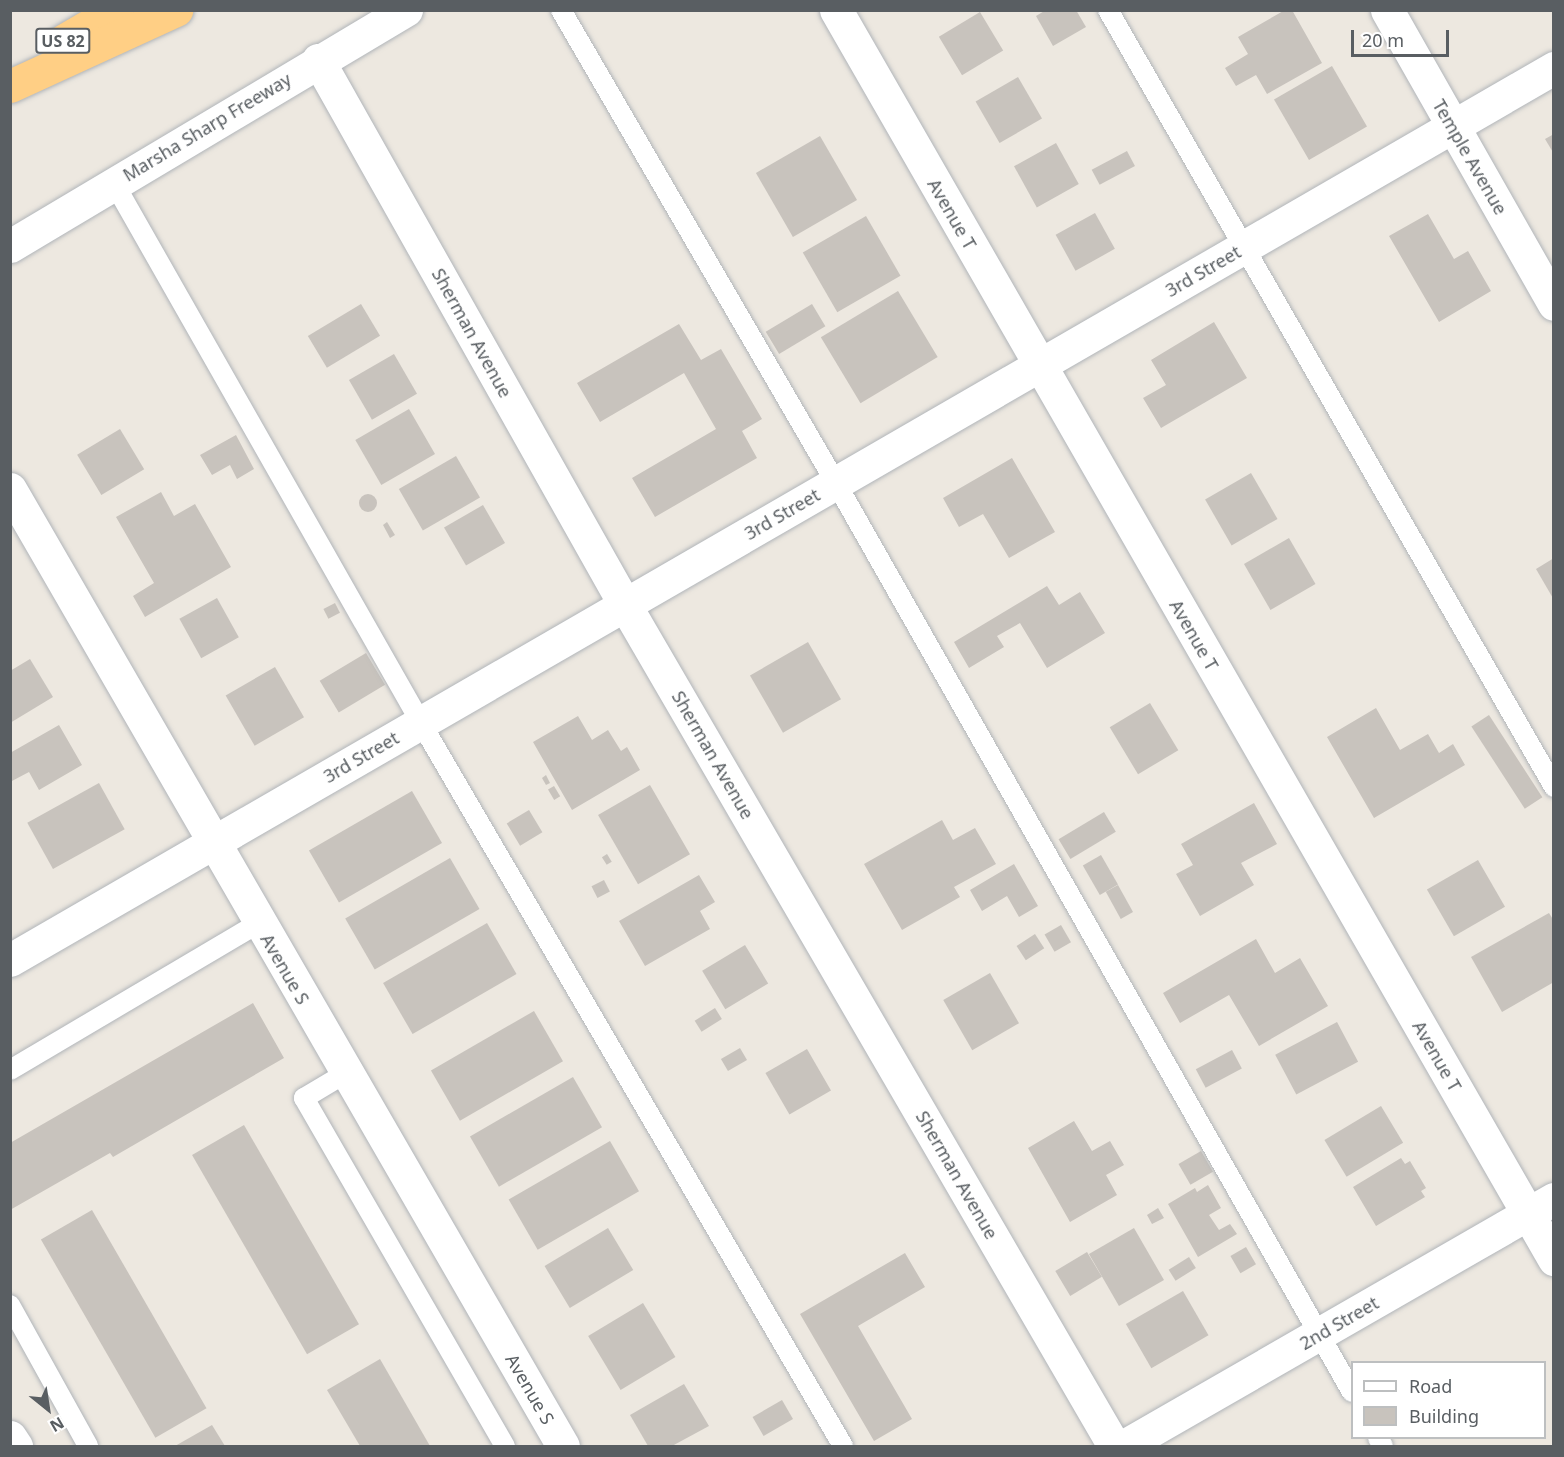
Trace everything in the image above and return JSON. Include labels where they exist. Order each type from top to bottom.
[{"type":"highway","name":"US 82","points":[[10,72],[116,10]]},
{"type":"highway","points":[[10,86],[176,10]]},
{"type":"street","name":"Marsha Sharp Freeway","points":[[10,246],[318,60],[406,10]]},
{"type":"street","name":"Avenue T","points":[[836,10],[1038,366],[1541,1206],[1554,1259]]},
{"type":"street","name":"Temple Avenue","points":[[1387,10],[1554,304]]},
{"type":"street","name":"Sherman Avenue","points":[[318,60],[625,605],[1114,1446]]},
{"type":"street","name":"3rd Street","points":[[10,960],[1554,68]]},
{"type":"street","name":"Avenue S","points":[[10,489],[213,844],[563,1446]]},
{"type":"street","name":"2nd Street","points":[[1124,1446],[1541,1206]]},
{"type":"street","points":[[10,1437],[16,1446]]},
{"type":"lane","points":[[561,10],[836,483],[1351,1388]]},
{"type":"lane","points":[[1108,10],[1554,787]]},
{"type":"lane","points":[[114,183],[421,723],[843,1446]]},
{"type":"lane","points":[[10,1070],[259,923]]},
{"type":"lane","points":[[346,1072],[304,1098],[505,1446]]},
{"type":"lane","points":[[10,1305],[88,1446]]},
{"type":"building","points":[[1046,10],[1076,10],[1086,27],[1053,46],[1036,16]]},
{"type":"building","points":[[1285,10],[1292,10],[1322,63],[1267,94],[1256,75],[1236,86],[1225,68],[1248,54],[1238,37]]},
{"type":"building","points":[[980,12],[1003,51],[962,75],[939,37]]},
{"type":"building","points":[[1332,66],[1367,127],[1309,160],[1274,100]]},
{"type":"building","points":[[1018,77],[1042,119],[1000,143],[976,102]]},
{"type":"building","points":[[1554,134],[1554,154],[1545,139]]},
{"type":"building","points":[[820,136],[857,200],[793,237],[756,173]]},
{"type":"building","points":[[1056,143],[1079,184],[1037,207],[1014,166]]},
{"type":"building","points":[[1127,151],[1135,166],[1100,185],[1092,170]]},
{"type":"building","points":[[1095,213],[1115,249],[1076,271],[1056,235]]},
{"type":"building","points":[[1428,214],[1454,259],[1468,251],[1491,291],[1439,322],[1389,236]]},
{"type":"building","points":[[866,216],[900,276],[837,312],[803,252]]},
{"type":"building","points":[[898,291],[938,357],[861,403],[821,337]]},
{"type":"building","points":[[361,304],[380,336],[327,368],[308,336]]},
{"type":"building","points":[[812,304],[825,326],[779,354],[766,332]]},
{"type":"building","points":[[1214,322],[1247,378],[1161,428],[1143,398],[1166,385],[1151,360]]},
{"type":"building","points":[[679,324],[701,360],[721,349],[762,419],[742,431],[757,458],[655,517],[632,478],[716,429],[684,373],[600,422],[577,383]]},
{"type":"building","points":[[394,354],[417,394],[372,420],[349,380]]},
{"type":"building","points":[[409,409],[435,454],[381,485],[355,440]]},
{"type":"building","points":[[120,429],[144,469],[101,495],[77,455]]},
{"type":"building","points":[[236,435],[254,469],[237,479],[230,465],[212,475],[200,455]]},
{"type":"building","points":[[456,456],[480,498],[423,531],[399,489]]},
{"type":"building","points":[[1012,458],[1055,532],[1009,558],[983,514],[959,527],[943,498]]},
{"type":"building","points":[[1251,473],[1278,519],[1232,545],[1205,500]]},
{"type":"building","points":[[161,492],[174,516],[195,504],[231,567],[145,617],[133,596],[154,583],[116,517]]},
{"type":"building","points":[[368,494],[374,497],[377,503],[374,509],[368,512],[362,509],[359,503],[362,497]]},
{"type":"building","points":[[483,505],[505,543],[466,566],[444,528]]},
{"type":"building","points":[[387,522],[395,535],[390,538],[383,525]]},
{"type":"building","points":[[1289,538],[1316,584],[1270,610],[1244,564]]},
{"type":"building","points":[[1554,558],[1554,600],[1536,569]]},
{"type":"building","points":[[1047,586],[1059,605],[1080,592],[1105,633],[1047,668],[1020,623],[997,636],[1004,647],[969,668],[954,642]]},
{"type":"building","points":[[217,598],[239,637],[201,658],[179,619]]},
{"type":"building","points":[[335,603],[340,613],[328,619],[323,609]]},
{"type":"building","points":[[808,642],[841,699],[783,733],[750,676]]},
{"type":"building","points":[[366,653],[385,685],[339,713],[320,681]]},
{"type":"building","points":[[30,659],[53,697],[10,723],[10,671]]},
{"type":"building","points":[[275,667],[304,717],[255,746],[226,696]]},
{"type":"building","points":[[1150,703],[1178,750],[1138,774],[1110,727]]},
{"type":"building","points":[[1376,708],[1400,750],[1428,734],[1439,753],[1453,744],[1465,765],[1374,818],[1327,737]]},
{"type":"building","points":[[1489,715],[1542,797],[1525,809],[1471,726]]},
{"type":"building","points":[[578,716],[592,740],[608,730],[621,751],[627,747],[640,770],[572,810],[533,742]]},
{"type":"building","points":[[59,725],[82,765],[39,790],[29,772],[10,782],[10,753]]},
{"type":"building","points":[[546,775],[550,783],[546,785],[542,778]]},
{"type":"building","points":[[99,783],[125,829],[53,869],[27,823]]},
{"type":"building","points":[[650,785],[690,854],[638,884],[598,815]]},
{"type":"building","points":[[554,786],[560,796],[554,800],[548,790]]},
{"type":"building","points":[[412,791],[442,843],[339,902],[309,850]]},
{"type":"building","points":[[1254,803],[1277,844],[1241,863],[1254,885],[1200,916],[1176,874],[1193,865],[1181,844]]},
{"type":"building","points":[[529,810],[542,832],[520,846],[507,823]]},
{"type":"building","points":[[1104,812],[1116,832],[1070,859],[1059,839]]},
{"type":"building","points":[[942,820],[953,840],[975,828],[996,864],[954,887],[960,897],[902,930],[864,864]]},
{"type":"building","points":[[607,854],[612,862],[607,865],[602,857]]},
{"type":"building","points":[[1101,855],[1118,884],[1100,895],[1083,866]]},
{"type":"building","points":[[450,858],[480,909],[375,970],[345,918]]},
{"type":"building","points":[[1478,860],[1505,907],[1454,936],[1427,889]]},
{"type":"building","points":[[1014,864],[1038,906],[1019,917],[1007,896],[982,911],[970,890]]},
{"type":"building","points":[[699,875],[715,902],[700,911],[710,929],[645,966],[619,921]]},
{"type":"building","points":[[604,880],[610,892],[597,898],[592,886]]},
{"type":"building","points":[[1118,885],[1133,912],[1121,919],[1106,892]]},
{"type":"building","points":[[1549,913],[1554,921],[1554,982],[1502,1012],[1471,957]]},
{"type":"building","points":[[487,923],[516,974],[413,1034],[383,983]]},
{"type":"building","points":[[1061,925],[1071,942],[1055,952],[1045,934]]},
{"type":"building","points":[[1035,934],[1044,948],[1026,960],[1017,946]]},
{"type":"building","points":[[1256,939],[1275,973],[1300,958],[1328,1006],[1259,1046],[1229,995],[1180,1023],[1163,993]]},
{"type":"building","points":[[745,945],[768,984],[725,1009],[702,971]]},
{"type":"building","points":[[990,973],[1019,1023],[972,1050],[943,1000]]},
{"type":"building","points":[[253,1003],[284,1058],[113,1157],[110,1153],[10,1210],[10,1143]]},
{"type":"building","points":[[715,1008],[722,1019],[702,1032],[695,1021]]},
{"type":"building","points":[[534,1011],[563,1061],[460,1121],[431,1070]]},
{"type":"building","points":[[1337,1022],[1358,1062],[1296,1095],[1275,1055]]},
{"type":"building","points":[[740,1048],[747,1060],[728,1071],[721,1059]]},
{"type":"building","points":[[807,1049],[831,1091],[789,1115],[765,1073]]},
{"type":"building","points":[[1232,1050],[1242,1069],[1206,1088],[1196,1069]]},
{"type":"building","points":[[573,1077],[602,1127],[499,1187],[470,1136]]},
{"type":"building","points":[[1381,1106],[1403,1143],[1347,1177],[1324,1140]]},
{"type":"building","points":[[1074,1121],[1092,1151],[1110,1141],[1124,1165],[1106,1175],[1117,1195],[1070,1222],[1028,1148]]},
{"type":"building","points":[[244,1125],[359,1324],[307,1354],[192,1155]]},
{"type":"building","points":[[610,1141],[639,1191],[538,1250],[509,1200]]},
{"type":"building","points":[[1201,1151],[1213,1172],[1190,1185],[1178,1164]]},
{"type":"building","points":[[1401,1158],[1405,1164],[1410,1161],[1426,1188],[1421,1191],[1425,1197],[1376,1226],[1353,1187]]},
{"type":"building","points":[[1208,1185],[1221,1208],[1209,1215],[1219,1230],[1230,1224],[1237,1234],[1198,1257],[1168,1204],[1195,1188],[1197,1192]]},
{"type":"building","points":[[1158,1208],[1164,1218],[1152,1224],[1147,1215]]},
{"type":"building","points":[[92,1210],[206,1408],[155,1438],[41,1240]]},
{"type":"building","points":[[608,1228],[633,1270],[570,1308],[545,1266]]},
{"type":"building","points":[[1134,1228],[1164,1280],[1119,1306],[1089,1254]]},
{"type":"building","points":[[1246,1247],[1256,1264],[1240,1273],[1230,1256]]},
{"type":"building","points":[[1087,1252],[1102,1277],[1070,1296],[1055,1271]]},
{"type":"building","points":[[905,1253],[925,1287],[858,1326],[912,1419],[874,1441],[800,1314]]},
{"type":"building","points":[[1189,1257],[1196,1268],[1176,1281],[1169,1270]]},
{"type":"building","points":[[1183,1291],[1208,1335],[1151,1368],[1126,1324]]},
{"type":"building","points":[[643,1303],[675,1357],[621,1390],[588,1336]]},
{"type":"building","points":[[380,1359],[430,1446],[360,1446],[327,1390]]},
{"type":"building","points":[[684,1384],[709,1426],[672,1446],[648,1446],[630,1415]]},
{"type":"building","points":[[782,1400],[793,1419],[764,1436],[753,1417]]},
{"type":"building","points":[[212,1425],[225,1446],[175,1446]]}]
